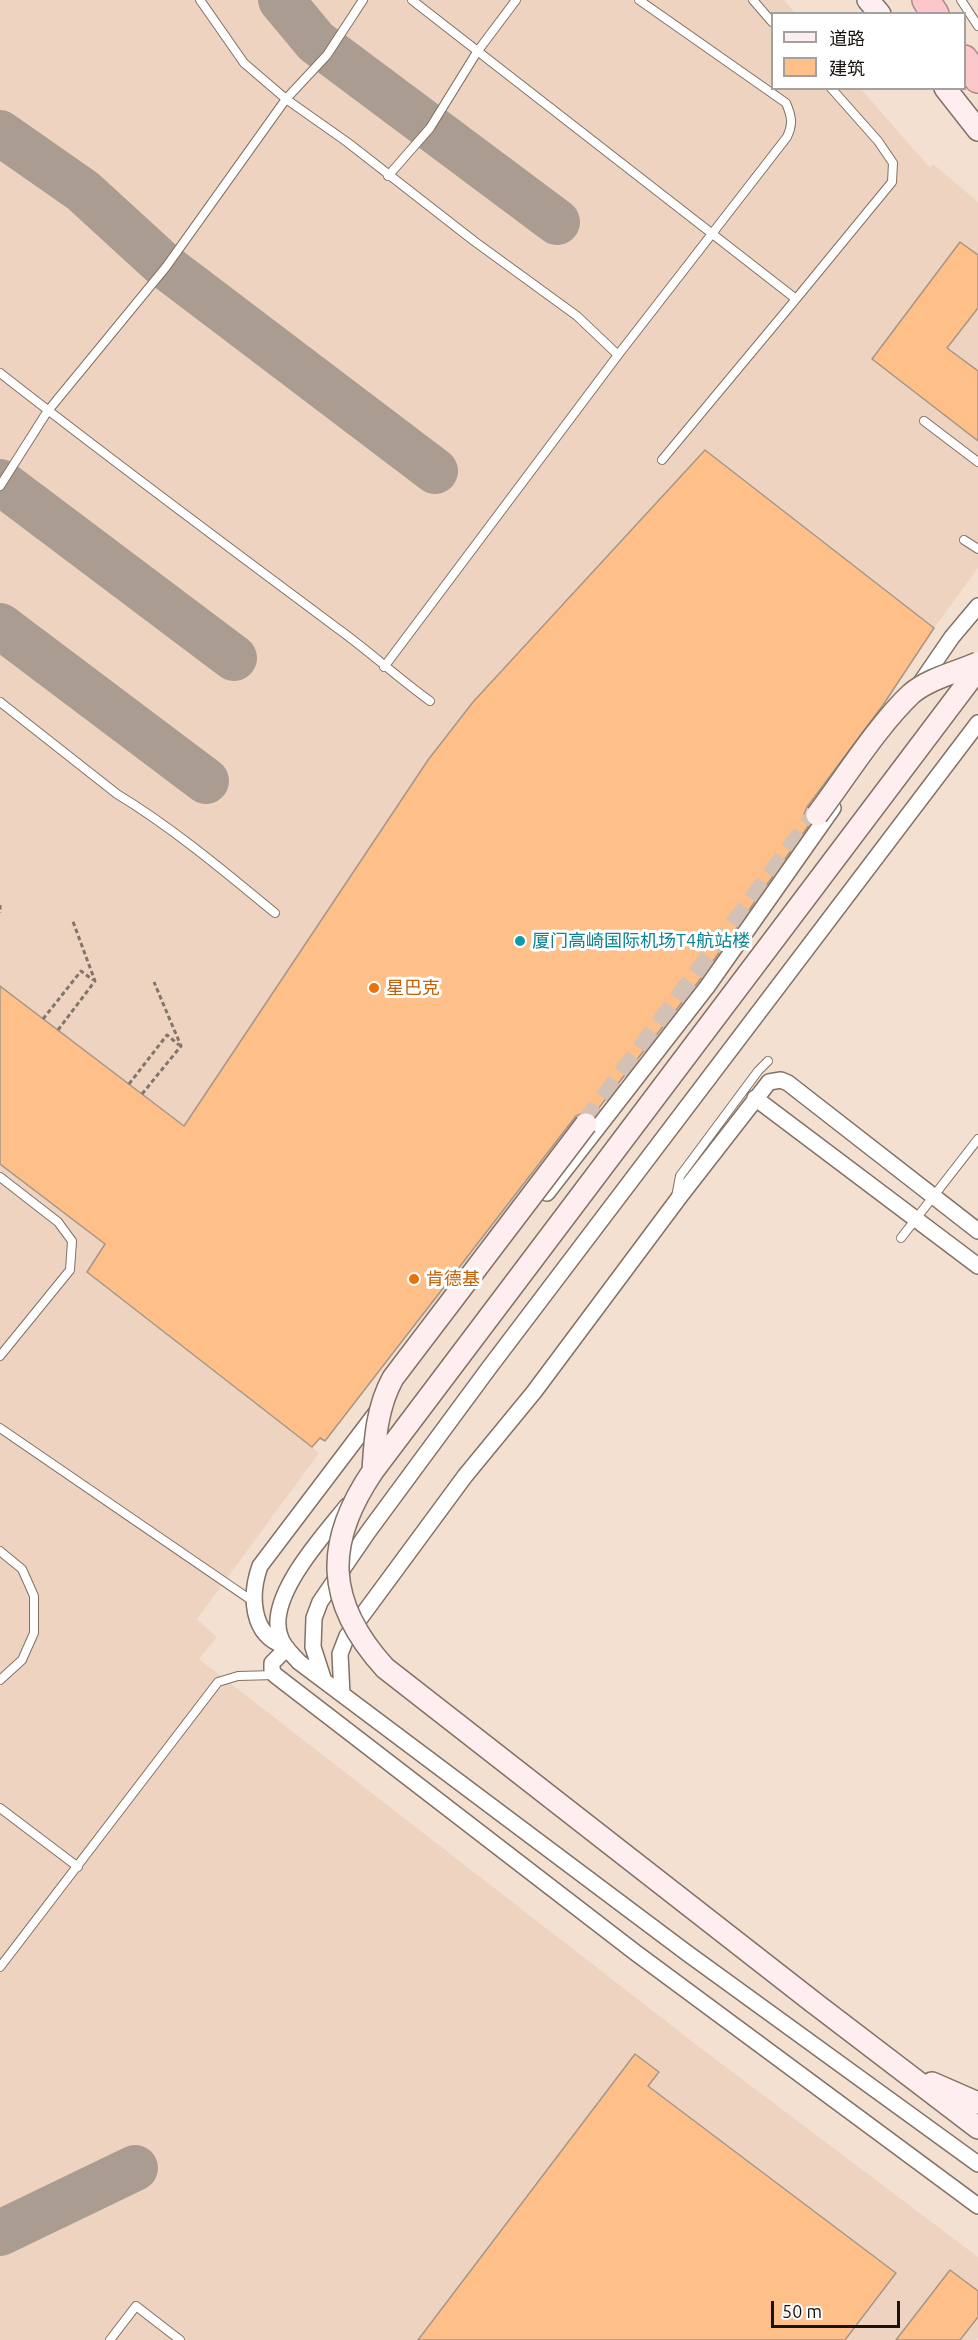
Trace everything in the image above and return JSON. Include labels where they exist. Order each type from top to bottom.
[{"type":"highway","points":[[966,62],[978,79]]},
{"type":"street","points":[[868,0],[878,12]]},
{"type":"street","points":[[947,90],[978,130]]},
{"type":"street","points":[[286,1647],[270,1640],[265,1635],[258,1620],[254,1602],[256,1576],[268,1553],[707,987],[952,637],[978,606]]},
{"type":"street","points":[[817,815],[884,725],[912,694],[925,685],[978,663]]},
{"type":"street","points":[[978,669],[373,1471],[357,1495],[345,1521],[338,1550],[338,1576],[349,1618],[370,1651],[385,1668],[978,2128]]},
{"type":"street","points":[[978,683],[303,1562],[280,1608],[278,1630],[286,1647],[300,1662],[687,1953],[978,2164]]},
{"type":"street","points":[[322,1678],[313,1647],[315,1618],[320,1602],[368,1532],[489,1368],[978,723]]},
{"type":"street","points":[[342,1694],[340,1654],[347,1636],[465,1476],[534,1392],[675,1203],[769,1082],[782,1080],[788,1083],[978,1231]]},
{"type":"street","points":[[755,1098],[978,1266]]},
{"type":"street","points":[[373,1471],[375,1433],[384,1394],[393,1378],[586,1124]]},
{"type":"street","points":[[286,1647],[272,1663],[275,1675],[636,1953],[978,2206]]},
{"type":"street","points":[[901,2069],[978,2103]]},
{"type":"lane","points":[[200,0],[244,63],[286,99],[347,142],[388,176],[577,316],[618,355]]},
{"type":"lane","points":[[0,486],[47,412],[166,267],[286,99],[327,55],[363,0]]},
{"type":"lane","points":[[412,0],[796,299]]},
{"type":"lane","points":[[388,176],[430,128],[477,52],[516,0]]},
{"type":"lane","points":[[384,667],[618,355],[787,137],[792,126],[786,104],[639,0]]},
{"type":"lane","points":[[753,0],[771,21]]},
{"type":"lane","points":[[961,0],[978,26]]},
{"type":"lane","points":[[662,460],[892,182],[893,163],[878,141],[833,90]]},
{"type":"lane","points":[[0,373],[47,412],[113,459],[239,558],[339,630],[430,701]]},
{"type":"lane","points":[[924,421],[978,462]]},
{"type":"lane","points":[[964,540],[978,549]]},
{"type":"lane","points":[[0,702],[117,794],[137,806],[220,868],[275,913]]},
{"type":"lane","points":[[675,1203],[680,1176],[758,1071],[768,1061]]},
{"type":"lane","points":[[901,1238],[978,1139]]},
{"type":"lane","points":[[0,1177],[58,1222],[72,1241],[70,1270],[0,1356]]},
{"type":"lane","points":[[0,1428],[254,1602]]},
{"type":"lane","points":[[0,1551],[22,1569],[34,1596],[34,1634],[21,1660],[0,1680]]},
{"type":"lane","points":[[0,1967],[218,1682],[238,1676],[275,1675]]},
{"type":"lane","points":[[0,1808],[78,1867]]},
{"type":"lane","points":[[110,2340],[136,2306],[180,2340]]},
{"type":"path","points":[[0,906],[0,912]]},
{"type":"path","points":[[72,919],[94,981]]},
{"type":"path","points":[[43,1019],[81,971],[94,981]]},
{"type":"path","points":[[58,1030],[94,981]]},
{"type":"path","points":[[154,982],[181,1046]]},
{"type":"path","points":[[129,1084],[166,1035],[181,1046]]},
{"type":"path","points":[[142,1094],[181,1046]]},
{"type":"shaded area","points":[[0,0],[784,0],[794,12],[771,12],[771,90],[862,90],[930,168],[933,164],[978,202],[978,568],[934,628],[866,731],[801,843],[717,963],[647,1051],[395,1350],[325,1441],[319,1438],[312,1447],[319,1453],[197,1619],[217,1637],[199,1659],[698,2046],[978,2257],[978,2337],[976,2340],[0,2340]]},
{"type":"building","points":[[960,242],[978,255],[978,308],[947,348],[978,371],[978,441],[872,359]]},
{"type":"building","name":"厦门高崎国际机场T4航站楼","points":[[705,450],[934,628],[883,705],[807,807],[804,814],[809,825],[699,981],[594,1114],[587,1111],[576,1116],[325,1441],[320,1438],[312,1447],[87,1272],[105,1244],[0,1164],[0,986],[184,1126],[428,760],[473,702]]},
{"type":"building","points":[[635,2054],[659,2072],[648,2086],[896,2273],[845,2340],[418,2340]]},
{"type":"building","points":[[950,2270],[978,2291],[978,2317],[960,2340],[896,2340]]},
{"type":"taxiway","points":[[281,0],[316,42],[557,222]]},
{"type":"taxiway","points":[[0,133],[83,191],[166,267],[435,471]]},
{"type":"taxiway","points":[[0,482],[234,658]]},
{"type":"taxiway","points":[[0,626],[206,781]]},
{"type":"taxiway","points":[[0,2233],[135,2168]]},
{"type":"tunnel","points":[[586,1124],[817,815]]},
{"type":"place","name":"厦门高崎国际机场T4航站楼","points":[[520,941]]},
{"type":"place","name":"星巴克","points":[[374,988]]},
{"type":"place","name":"肯德基","points":[[414,1279]]}]
